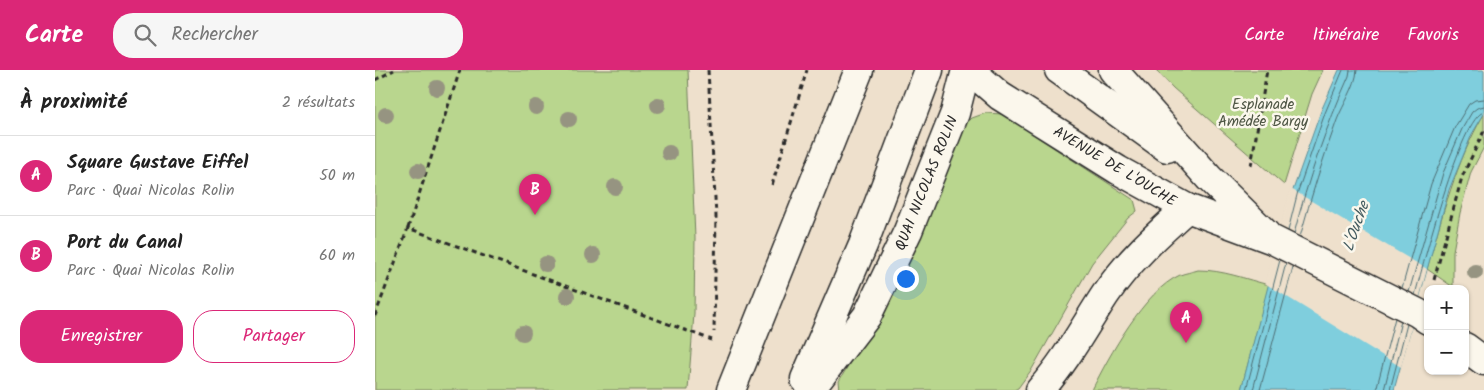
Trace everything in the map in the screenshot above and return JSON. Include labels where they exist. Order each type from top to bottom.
[{"type":"street","points":[[731,390],[859,70]]},
{"type":"street","points":[[800,390],[863,245],[929,70]]},
{"type":"street","name":"QUAI NICOLAS ROLIN","points":[[810,390],[867,316],[908,231],[955,113],[966,70]]},
{"type":"street","name":"AVENUE DE L'OUCHE","points":[[970,70],[1000,96],[1118,170],[1187,208],[1273,240],[1423,316]]},
{"type":"street","name":"AVENUE DE L'OUCHE","points":[[1059,70],[1209,178]]},
{"type":"street","name":"AVENUE DE L'OUCHE","points":[[1113,70],[1209,178],[1273,240]]},
{"type":"street","points":[[1040,390],[1057,372],[1106,294],[1127,266],[1156,235],[1187,208]]},
{"type":"street","points":[[1469,350],[1484,361]]},
{"type":"path","points":[[375,80],[393,70]]},
{"type":"path","points":[[375,316],[408,228],[460,70]]},
{"type":"path","points":[[708,70],[716,216],[714,340]]},
{"type":"path","points":[[772,186],[807,70]]},
{"type":"path","points":[[1251,166],[1267,70]]},
{"type":"path","points":[[1434,280],[1462,176],[1484,131]]},
{"type":"path","points":[[408,228],[714,340]]},
{"type":"path","points":[[714,340],[718,331]]},
{"type":"green space","points":[[375,70],[688,70],[695,238],[694,314],[688,390],[375,390]]},
{"type":"green space","name":"Esplanade Amédée Bargy","points":[[1156,70],[1323,70],[1312,94],[1284,185],[1173,88]]},
{"type":"green space","points":[[986,113],[1002,114],[1134,200],[1137,211],[1128,218],[1092,263],[1032,369],[1018,388],[1014,390],[840,390],[839,381],[880,312],[958,132],[972,118]]},
{"type":"green space","points":[[1484,114],[1484,147],[1471,172],[1460,213],[1453,251],[1453,285],[1450,285],[1427,269],[1444,209],[1474,132]]},
{"type":"green space","points":[[1198,270],[1225,273],[1269,285],[1241,390],[1092,390],[1118,343],[1153,295],[1180,275]]},
{"type":"water","name":"L'Ouche","points":[[1339,70],[1484,70],[1484,114],[1472,134],[1449,190],[1394,390],[1241,390],[1293,190],[1321,111]]},
{"type":"pier","points":[[1291,189],[1427,269],[1401,367],[1266,284]]},
{"type":"place","name":"Port du Canal","points":[[535,215]]},
{"type":"place","name":"Square Gustave Eiffel","points":[[1186,343]]}]
